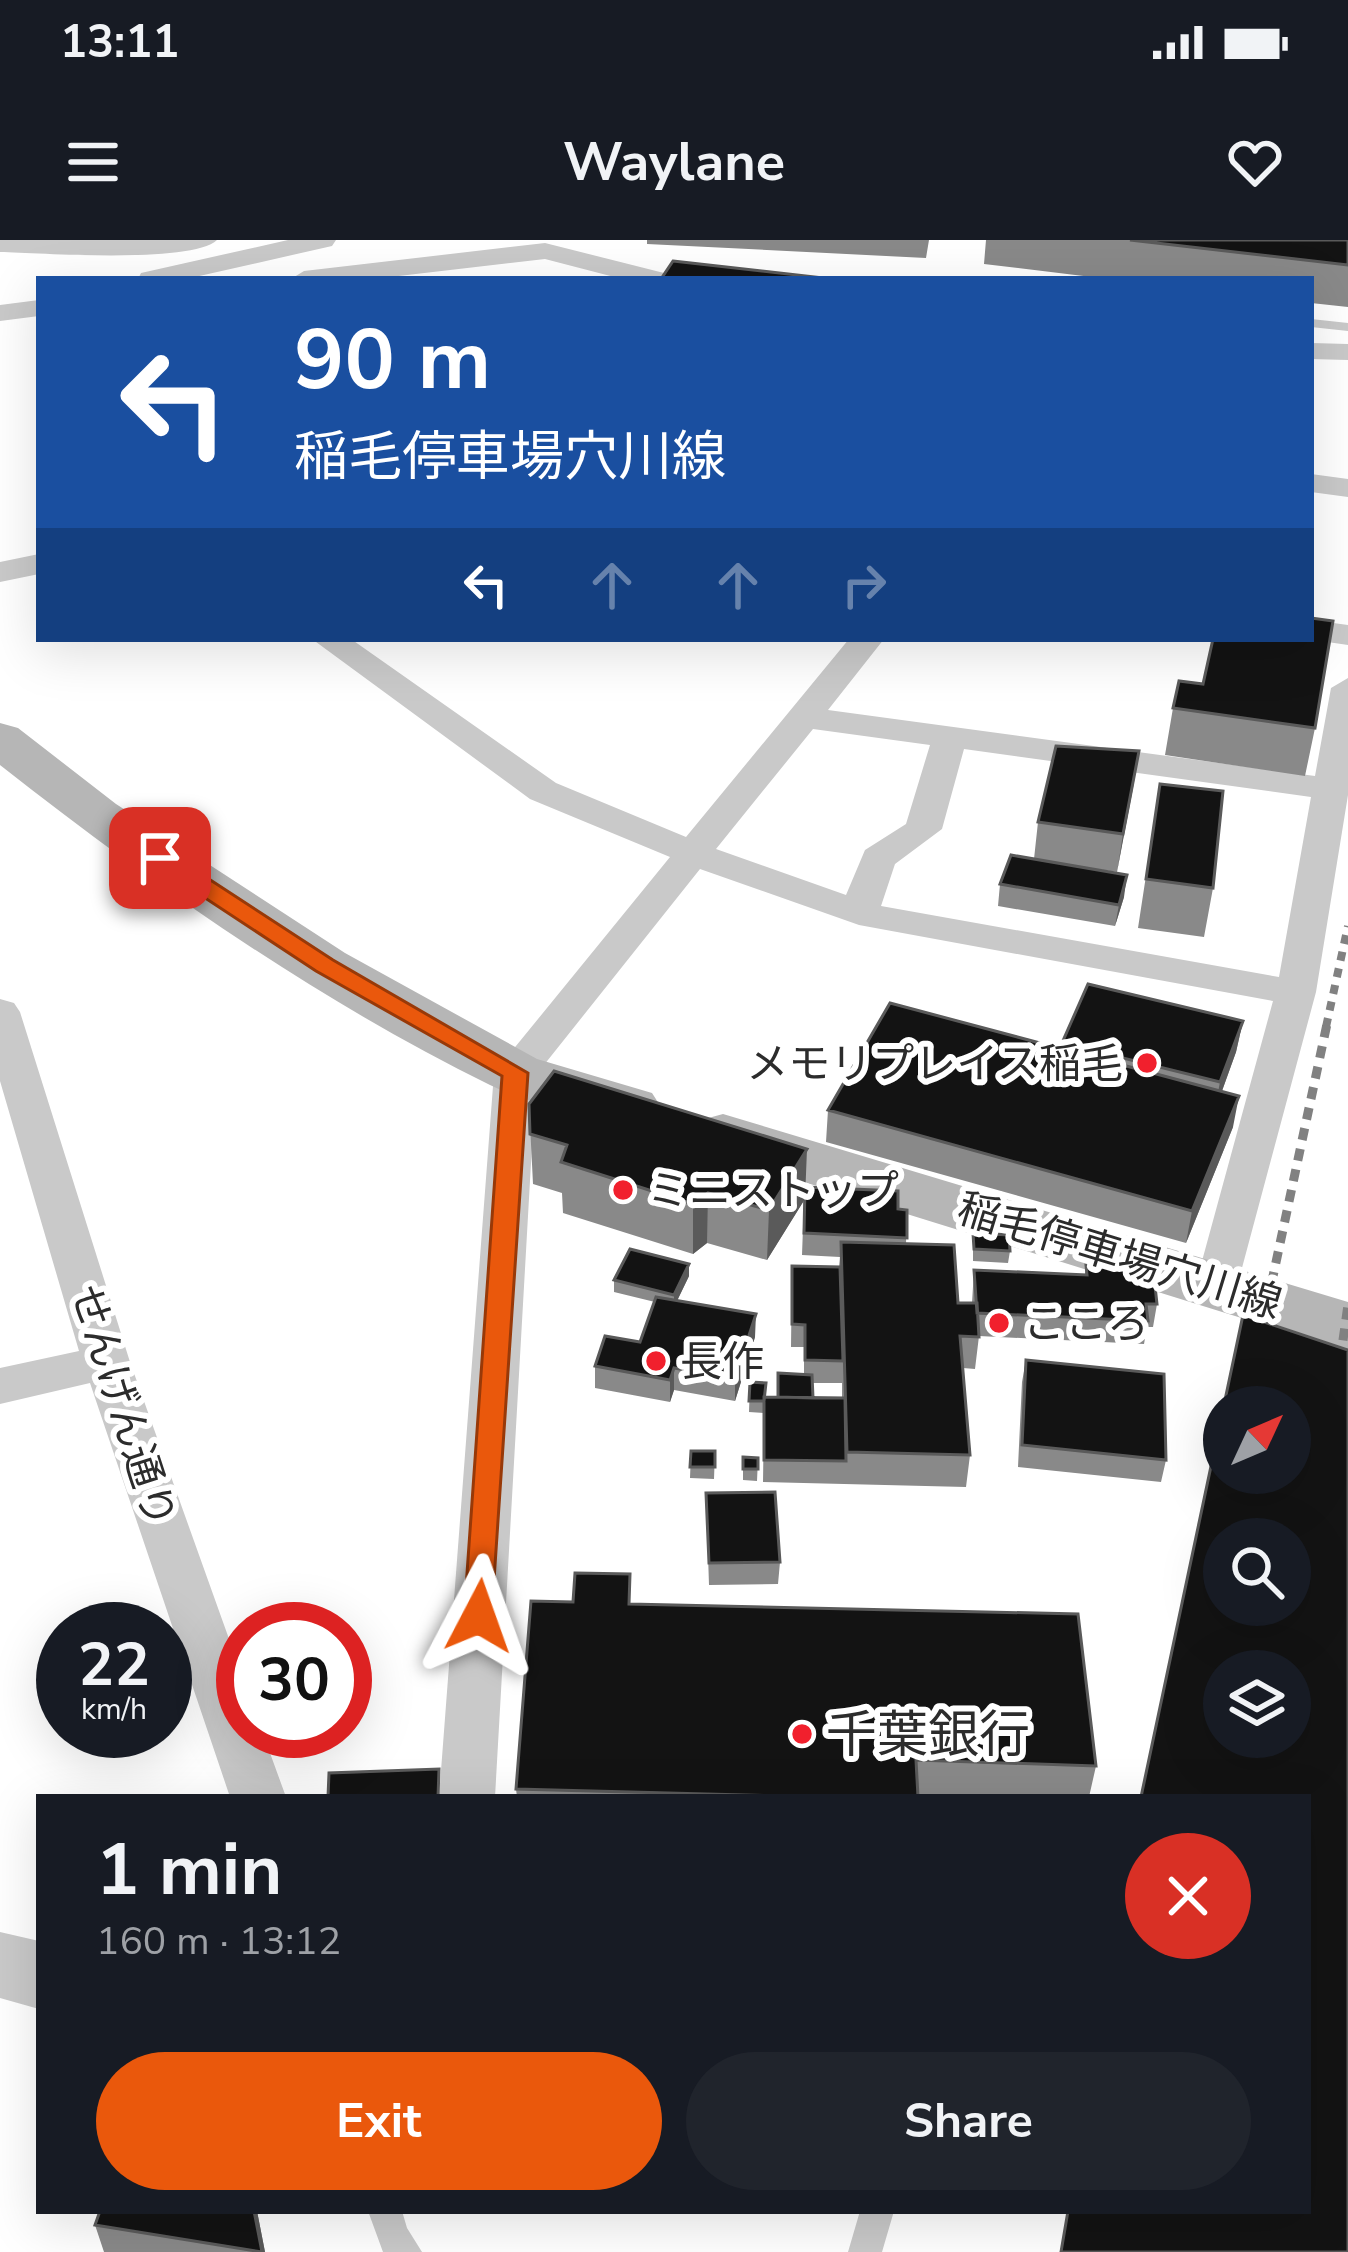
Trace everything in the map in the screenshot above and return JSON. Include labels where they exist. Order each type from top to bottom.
[{"type":"main road","name":"稲毛停車場穴川線","points":[[0,740],[97,815],[244,914],[515,1073],[1219,1283],[1348,1327]]},
{"type":"street","points":[[0,244],[204,240]]},
{"type":"street","points":[[164,276],[322,240]]},
{"type":"street","points":[[525,276],[545,251]]},
{"type":"street","points":[[330,276],[545,251],[642,276]]},
{"type":"street","points":[[0,313],[36,308]]},
{"type":"street","points":[[1314,351],[1348,352]]},
{"type":"street","points":[[1314,483],[1348,488]]},
{"type":"street","points":[[0,572],[36,565]]},
{"type":"street","points":[[1314,630],[1348,634]]},
{"type":"street","points":[[333,642],[543,790],[694,854],[859,913],[1019,946],[1296,992]]},
{"type":"street","points":[[467,1794],[515,1073],[865,642]]},
{"type":"street","points":[[1219,1283],[1296,992],[1348,688]]},
{"type":"street","points":[[805,717],[1330,789]]},
{"type":"street","points":[[859,913],[878,858],[923,829],[950,737]]},
{"type":"street","name":"せんげん通り","points":[[0,1012],[106,1362],[257,1794]]},
{"type":"street","points":[[0,1386],[106,1362]]},
{"type":"street","points":[[0,1965],[36,1974]]},
{"type":"lane","points":[[1314,323],[1348,327]]},
{"type":"lane","points":[[386,2214],[392,2237],[405,2252]]},
{"type":"lane","points":[[865,2252],[876,2214]]},
{"type":"building","points":[[1130,240],[1348,240],[1348,265]]},
{"type":"building","points":[[673,261],[806,276],[663,276]]},
{"type":"building","points":[[1314,618],[1333,621],[1315,728],[1173,708],[1179,681],[1203,684],[1212,642],[1314,642]]},
{"type":"building","points":[[1056,746],[1139,751],[1123,834],[1038,822]]},
{"type":"building","points":[[1160,784],[1223,791],[1213,888],[1146,879]]},
{"type":"building","points":[[1011,855],[1127,875],[1119,905],[1000,884]]},
{"type":"building","points":[[1088,984],[1243,1021],[1220,1082],[1062,1043]]},
{"type":"building","points":[[890,1003],[1239,1096],[1192,1211],[828,1110]]},
{"type":"building","points":[[554,1071],[807,1149],[769,1210],[708,1193],[693,1204],[561,1162],[567,1145],[530,1134],[529,1104]]},
{"type":"building","points":[[805,1187],[898,1191],[898,1209],[907,1210],[907,1238],[804,1233]]},
{"type":"building","points":[[973,1233],[1009,1235],[1010,1251],[974,1249]]},
{"type":"building","points":[[841,1242],[954,1245],[958,1303],[977,1303],[979,1337],[960,1336],[970,1455],[847,1452]]},
{"type":"building","points":[[630,1249],[689,1264],[674,1295],[614,1280]]},
{"type":"building","points":[[1086,1265],[1153,1268],[1157,1304],[1146,1304],[1148,1321],[977,1313],[974,1270],[1087,1275]]},
{"type":"building","points":[[792,1266],[840,1267],[843,1361],[805,1360],[805,1325],[792,1324]]},
{"type":"building","points":[[656,1297],[756,1314],[735,1378],[674,1368],[670,1380],[595,1366],[605,1336],[640,1342]]},
{"type":"building","points":[[1243,1315],[1348,1350],[1348,2252],[1061,2252],[1067,2214],[1311,2214],[1311,1794],[1142,1794],[1205,1494],[1311,1494],[1311,1386],[1228,1386]]},
{"type":"building","points":[[1026,1360],[1164,1374],[1166,1460],[1022,1445]]},
{"type":"building","points":[[778,1373],[812,1375],[813,1398],[778,1397]]},
{"type":"building","points":[[750,1382],[766,1383],[764,1401],[749,1401]]},
{"type":"building","points":[[764,1397],[845,1398],[846,1461],[764,1460]]},
{"type":"building","points":[[691,1451],[715,1451],[715,1467],[690,1467]]},
{"type":"building","points":[[743,1457],[758,1458],[758,1469],[743,1469]]},
{"type":"building","points":[[775,1492],[780,1562],[709,1563],[706,1493]]},
{"type":"building","name":"千葉銀行","points":[[575,1573],[630,1574],[629,1604],[1078,1614],[1096,1766],[916,1760],[918,1794],[516,1789],[531,1601],[573,1602]]},
{"type":"building","points":[[439,1769],[438,1794],[328,1794],[329,1773]]},
{"type":"building","points":[[99,2214],[255,2214],[262,2252],[95,2225]]},
{"type":"railway","points":[[1326,1027],[1348,926]]},
{"type":"railway","points":[[1249,1386],[1327,1024]]},
{"type":"railway","points":[[1337,1382],[1348,1305]]},
{"type":"place","name":"メモリプレイス稲毛","points":[[1147,1063]]},
{"type":"place","name":"ミニストップ","points":[[623,1190]]},
{"type":"place","name":"こころ","points":[[999,1323]]},
{"type":"place","name":"長作","points":[[656,1361]]},
{"type":"place","name":"千葉銀行","points":[[802,1734]]},
{"type":"route","points":[[160,858],[324,966],[515,1073],[479,1616]]}]
